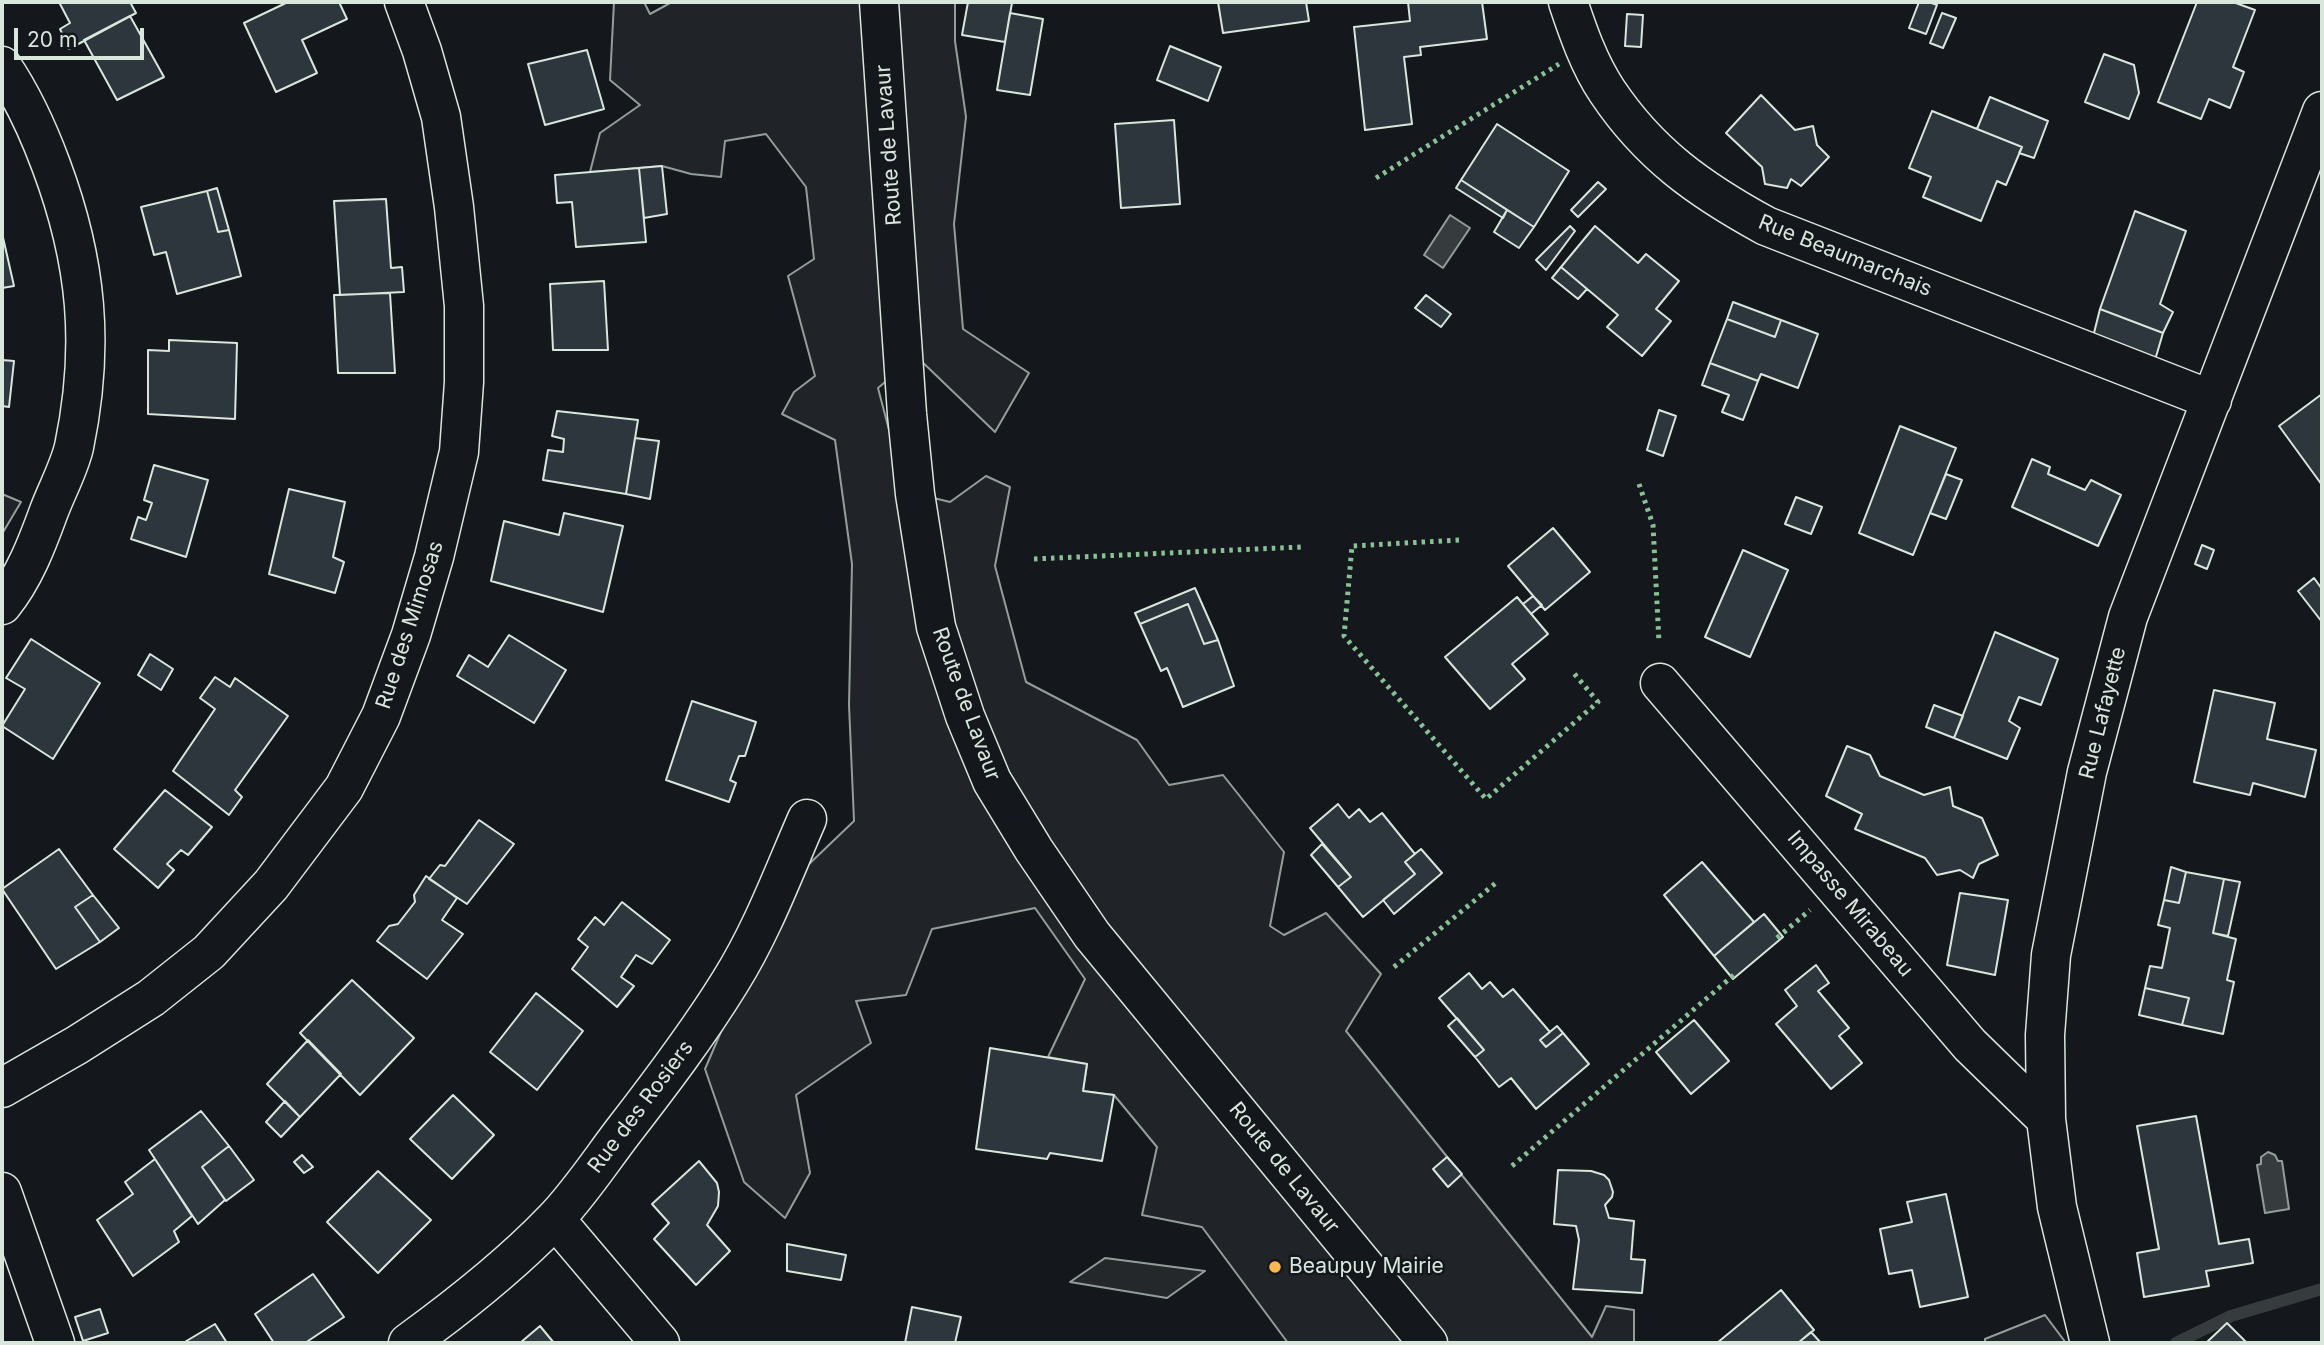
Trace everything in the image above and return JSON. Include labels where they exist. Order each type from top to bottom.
[{"type":"street","name":"Rue des Mimosas","points":[[2,1088],[77,1045],[150,998],[209,952],[262,894],[344,789],[381,716],[407,646],[434,557],[459,452],[464,382],[464,306],[441,117],[422,51],[404,2]]},
{"type":"street","name":"Route de Lavaur","points":[[879,2],[906,400],[915,494],[936,627],[965,716],[992,781],[1034,850],[1092,936],[1428,1343]]},
{"type":"street","name":"Rue Beaumarchais","points":[[1568,2],[1582,42],[1606,90],[1637,129],[1673,167],[1715,199],[1766,226],[2212,400]]},
{"type":"street","points":[[2,66],[36,125],[61,191],[75,237],[86,331],[81,396],[73,449],[34,550],[12,593],[2,605]]},
{"type":"street","name":"Rue Lafayette","points":[[2090,1343],[2057,1207],[2046,1119],[2045,1035],[2050,955],[2087,772],[2128,617],[2212,400],[2313,171],[2322,111]]},
{"type":"street","name":"Impasse Mirabeau","points":[[1660,683],[1970,1045],[2046,1119]]},
{"type":"street","name":"Rue des Rosiers","points":[[408,1343],[451,1312],[555,1219],[671,1069],[731,981],[767,910],[807,819]]},
{"type":"street","points":[[2,1192],[55,1343]]},
{"type":"street","points":[[555,1219],[660,1343]]},
{"type":"shaded area","points":[[614,2],[644,2],[650,14],[672,2],[955,2],[955,41],[966,117],[954,224],[963,329],[1029,373],[995,432],[916,356],[878,388],[905,491],[950,502],[986,476],[1010,487],[995,566],[1026,682],[1137,740],[1169,785],[1223,775],[1284,852],[1270,926],[1284,935],[1326,913],[1381,974],[1346,1031],[1592,1337],[1606,1306],[1634,1310],[1634,1343],[1288,1343],[1202,1227],[1142,1215],[1157,1147],[1114,1095],[1083,1091],[1087,1064],[1048,1057],[1085,979],[1035,908],[932,929],[906,995],[856,1001],[871,1043],[796,1095],[810,1173],[785,1218],[744,1182],[705,1069],[782,890],[854,821],[849,705],[852,564],[835,440],[782,414],[794,392],[815,376],[788,276],[814,259],[806,187],[766,134],[725,141],[721,177],[691,174],[662,166],[590,172],[600,133],[640,105],[610,80]]},
{"type":"shaded area","points":[[1450,215],[1470,228],[1443,268],[1424,255]]},
{"type":"shaded area","points":[[2,494],[21,502],[2,534]]},
{"type":"shaded area","points":[[2268,1152],[2275,1155],[2278,1161],[2282,1161],[2289,1209],[2265,1213],[2257,1165],[2261,1164],[2261,1157]]},
{"type":"shaded area","points":[[1105,1258],[1205,1271],[1167,1298],[1070,1282]]},
{"type":"shaded area","points":[[2045,1315],[2066,1343],[1985,1343],[1985,1339]]},
{"type":"building","points":[[59,2],[130,2],[136,13],[69,49],[60,29],[70,23]]},
{"type":"building","points":[[288,2],[339,2],[347,19],[302,40],[317,73],[276,92],[244,23]]},
{"type":"building","points":[[968,2],[1012,3],[1005,42],[962,35]]},
{"type":"building","points":[[1218,2],[1306,2],[1309,21],[1223,33]]},
{"type":"building","points":[[1408,2],[1482,2],[1487,39],[1420,47],[1421,55],[1404,57],[1412,124],[1365,130],[1354,27],[1410,21]]},
{"type":"building","points":[[1919,2],[1937,5],[1926,34],[1909,28]]},
{"type":"building","points":[[2197,2],[2233,2],[2255,10],[2233,67],[2244,72],[2230,108],[2209,99],[2201,119],[2158,102]]},
{"type":"building","points":[[1010,13],[1043,19],[1030,95],[997,90]]},
{"type":"building","points":[[1942,13],[1956,18],[1943,48],[1930,43]]},
{"type":"building","points":[[1627,14],[1643,15],[1641,47],[1625,46]]},
{"type":"building","points":[[130,16],[164,77],[117,100],[84,40]]},
{"type":"building","points":[[1170,46],[1221,67],[1208,101],[1157,80]]},
{"type":"building","points":[[587,50],[604,109],[545,125],[528,64]]},
{"type":"building","points":[[2104,54],[2134,65],[2139,93],[2129,119],[2085,102]]},
{"type":"building","points":[[1761,95],[1795,130],[1813,126],[1817,145],[1829,157],[1801,186],[1791,179],[1787,188],[1765,184],[1762,167],[1726,133]]},
{"type":"building","points":[[1990,97],[2048,121],[2034,158],[2019,153],[2022,147],[1977,129]]},
{"type":"building","points":[[1932,111],[2022,147],[2006,185],[1997,181],[1981,221],[1923,197],[1931,177],[1909,168]]},
{"type":"building","points":[[1174,120],[1180,204],[1121,208],[1115,124]]},
{"type":"building","points":[[1497,124],[1569,171],[1534,227],[1461,180]]},
{"type":"building","points":[[662,166],[667,214],[644,218],[639,168]]},
{"type":"building","points":[[639,168],[646,242],[576,247],[572,202],[557,203],[555,175]]},
{"type":"building","points":[[1461,180],[1507,210],[1503,218],[1456,188]]},
{"type":"building","points":[[1598,182],[1606,189],[1578,217],[1571,210]]},
{"type":"building","points":[[217,188],[229,230],[218,232],[207,191]]},
{"type":"building","points":[[207,191],[218,232],[229,230],[241,276],[177,294],[166,252],[154,255],[141,207]]},
{"type":"building","points":[[386,199],[391,268],[402,267],[404,292],[340,295],[334,201]]},
{"type":"building","points":[[1507,210],[1534,227],[1519,248],[1494,232]]},
{"type":"building","points":[[2135,211],[2186,231],[2160,304],[2173,312],[2163,333],[2100,309]]},
{"type":"building","points":[[1570,226],[1575,231],[1546,270],[1536,260]]},
{"type":"building","points":[[1595,226],[1638,263],[1646,254],[1679,281],[1656,309],[1671,321],[1642,356],[1607,327],[1618,315],[1561,267]]},
{"type":"building","points":[[2,233],[14,286],[2,288]]},
{"type":"building","points":[[1561,267],[1587,289],[1578,299],[1552,278]]},
{"type":"building","points":[[604,281],[608,350],[553,350],[550,284]]},
{"type":"building","points":[[390,293],[395,373],[338,373],[334,295]]},
{"type":"building","points":[[1426,295],[1451,314],[1441,327],[1415,308]]},
{"type":"building","points":[[1733,302],[1781,320],[1775,337],[1727,319]]},
{"type":"building","points":[[2100,309],[2163,333],[2155,360],[2093,337]]},
{"type":"building","points":[[1727,319],[1775,337],[1781,320],[1818,334],[1798,388],[1761,374],[1758,381],[1710,363]]},
{"type":"building","points":[[169,340],[237,343],[235,419],[148,414],[148,350],[169,351]]},
{"type":"building","points":[[2,360],[14,361],[9,407],[2,406]]},
{"type":"building","points":[[1710,363],[1758,381],[1743,420],[1722,412],[1729,395],[1702,385]]},
{"type":"building","points":[[2322,394],[2322,485],[2279,426]]},
{"type":"building","points":[[1659,410],[1676,416],[1663,456],[1647,450]]},
{"type":"building","points":[[557,411],[638,420],[626,494],[543,480],[548,450],[563,452],[564,439],[552,436]]},
{"type":"building","points":[[1900,426],[1956,448],[1913,555],[1859,533]]},
{"type":"building","points":[[635,438],[659,441],[650,499],[626,494]]},
{"type":"building","points":[[2032,459],[2050,467],[2048,474],[2085,490],[2091,480],[2121,495],[2098,546],[2012,507]]},
{"type":"building","points":[[154,465],[208,480],[186,557],[131,539],[138,517],[146,520],[152,503],[144,500]]},
{"type":"building","points":[[1946,474],[1962,480],[1946,519],[1930,513]]},
{"type":"building","points":[[289,489],[345,502],[333,557],[344,562],[335,593],[269,574]]},
{"type":"building","points":[[1796,497],[1822,507],[1811,534],[1785,524]]},
{"type":"building","points":[[564,513],[623,526],[603,612],[491,581],[504,521],[559,535]]},
{"type":"building","points":[[1553,528],[1590,572],[1545,610],[1508,566]]},
{"type":"building","points":[[2202,545],[2214,550],[2207,569],[2195,564]]},
{"type":"building","points":[[1743,550],[1788,570],[1750,657],[1705,637]]},
{"type":"building","points":[[2314,578],[2322,589],[2322,622],[2298,591]]},
{"type":"building","points":[[1195,588],[1218,640],[1204,644],[1188,604],[1140,624],[1135,613]]},
{"type":"building","points":[[1533,596],[1542,605],[1531,614],[1523,604]]},
{"type":"building","points":[[1517,597],[1548,634],[1512,664],[1525,679],[1490,709],[1445,657]]},
{"type":"building","points":[[1188,604],[1204,644],[1218,640],[1234,686],[1183,707],[1167,668],[1161,671],[1140,624]]},
{"type":"building","points":[[1995,632],[2058,659],[2041,705],[2019,697],[2009,721],[2020,728],[2007,759],[1954,738]]},
{"type":"building","points":[[509,635],[566,670],[534,723],[457,676],[469,655],[488,667]]},
{"type":"building","points":[[31,639],[100,683],[53,759],[2,726],[25,689],[6,678]]},
{"type":"building","points":[[150,654],[173,669],[161,690],[138,675]]},
{"type":"building","points":[[215,677],[230,687],[235,678],[288,716],[235,790],[242,797],[229,815],[173,771],[215,709],[200,698]]},
{"type":"building","points":[[2214,690],[2275,703],[2267,739],[2316,750],[2305,797],[2253,783],[2250,795],[2194,782]]},
{"type":"building","points":[[692,701],[756,722],[745,756],[739,756],[730,780],[736,783],[729,802],[666,780]]},
{"type":"building","points":[[1934,705],[1963,716],[1954,738],[1926,727]]},
{"type":"building","points":[[1847,746],[1870,755],[1880,776],[1924,795],[1950,787],[1953,806],[1982,818],[1998,855],[1979,864],[1973,878],[1960,870],[1937,875],[1925,858],[1855,829],[1862,814],[1826,796]]},
{"type":"building","points":[[165,790],[212,827],[188,855],[181,850],[167,864],[174,870],[158,888],[114,849]]},
{"type":"building","points":[[1338,804],[1349,818],[1359,809],[1370,822],[1382,813],[1415,854],[1405,862],[1415,874],[1363,917],[1338,887],[1351,877],[1310,828]]},
{"type":"building","points":[[479,820],[514,844],[467,904],[429,879],[440,865],[445,866]]},
{"type":"building","points":[[1322,844],[1351,877],[1338,887],[1311,855]]},
{"type":"building","points":[[59,849],[93,895],[75,907],[100,942],[56,969],[2,889]]},
{"type":"building","points":[[1421,849],[1442,873],[1394,914],[1383,900],[1415,874],[1405,862]]},
{"type":"building","points":[[1702,862],[1754,922],[1714,956],[1664,895]]},
{"type":"building","points":[[2171,867],[2186,872],[2179,903],[2164,900]]},
{"type":"building","points":[[2186,872],[2224,879],[2213,933],[2236,939],[2227,980],[2234,982],[2223,1034],[2182,1025],[2189,998],[2145,988],[2150,966],[2162,968],[2170,928],[2158,925],[2164,900],[2179,903]]},
{"type":"building","points":[[426,876],[457,898],[442,920],[463,934],[427,979],[377,941],[389,926],[398,924],[415,902],[414,895]]},
{"type":"building","points":[[2224,879],[2240,882],[2228,936],[2213,933]]},
{"type":"building","points":[[1960,893],[2008,900],[1995,975],[1947,965]]},
{"type":"building","points":[[93,895],[119,928],[100,942],[75,907]]},
{"type":"building","points":[[622,902],[670,940],[652,964],[636,955],[621,977],[634,986],[617,1007],[572,969],[588,947],[578,939],[595,917],[604,925]]},
{"type":"building","points":[[1764,914],[1783,937],[1733,979],[1714,956]]},
{"type":"building","points":[[1816,965],[1829,983],[1818,991],[1849,1028],[1839,1036],[1862,1063],[1831,1089],[1776,1024],[1797,1006],[1785,990]]},
{"type":"building","points":[[1469,973],[1482,989],[1490,982],[1503,997],[1513,989],[1550,1032],[1540,1040],[1546,1047],[1563,1033],[1589,1064],[1536,1109],[1511,1078],[1499,1087],[1475,1057],[1484,1050],[1439,998]]},
{"type":"building","points":[[352,980],[414,1038],[360,1095],[300,1033]]},
{"type":"building","points":[[2145,988],[2189,998],[2182,1025],[2139,1015]]},
{"type":"building","points":[[536,993],[583,1031],[537,1090],[490,1052]]},
{"type":"building","points":[[1457,1018],[1484,1050],[1475,1057],[1448,1026]]},
{"type":"building","points":[[1694,1020],[1729,1061],[1691,1094],[1656,1052]]},
{"type":"building","points":[[1557,1026],[1563,1033],[1546,1047],[1540,1040]]},
{"type":"building","points":[[308,1040],[341,1074],[300,1117],[267,1084]]},
{"type":"building","points":[[990,1048],[1087,1064],[1083,1091],[1114,1095],[1102,1161],[1050,1153],[1047,1159],[976,1149]]},
{"type":"building","points":[[453,1095],[494,1135],[452,1179],[410,1139]]},
{"type":"building","points":[[285,1101],[300,1117],[281,1137],[266,1122]]},
{"type":"building","points":[[201,1111],[229,1146],[202,1167],[225,1200],[198,1224],[149,1150]]},
{"type":"building","points":[[2196,1116],[2219,1244],[2249,1239],[2253,1263],[2206,1271],[2209,1286],[2144,1297],[2137,1253],[2159,1249],[2137,1126]]},
{"type":"building","points":[[229,1146],[254,1180],[226,1201],[202,1167]]},
{"type":"building","points":[[302,1155],[313,1167],[304,1173],[294,1162]]},
{"type":"building","points":[[1447,1157],[1462,1174],[1448,1187],[1433,1169]]},
{"type":"building","points":[[155,1159],[192,1216],[174,1231],[179,1242],[133,1276],[97,1220],[133,1194],[125,1182]]},
{"type":"building","points":[[699,1161],[717,1183],[719,1192],[718,1206],[707,1225],[730,1251],[696,1285],[654,1239],[669,1223],[652,1204]]},
{"type":"building","points":[[1558,1170],[1591,1171],[1604,1175],[1609,1180],[1613,1192],[1605,1205],[1609,1218],[1634,1221],[1631,1259],[1645,1260],[1642,1293],[1573,1289],[1579,1240],[1576,1226],[1554,1224]]},
{"type":"building","points":[[378,1171],[431,1220],[378,1273],[327,1222]]},
{"type":"building","points":[[1946,1194],[1968,1297],[1920,1307],[1912,1270],[1889,1274],[1880,1229],[1912,1222],[1907,1202]]},
{"type":"building","points":[[787,1244],[846,1255],[841,1280],[787,1271]]},
{"type":"building","points":[[313,1274],[344,1317],[305,1343],[274,1343],[255,1314]]},
{"type":"building","points":[[1781,1290],[1814,1330],[1798,1343],[1717,1343]]},
{"type":"building","points":[[912,1307],[961,1317],[955,1343],[905,1343]]},
{"type":"building","points":[[100,1309],[108,1333],[83,1341],[75,1317]]},
{"type":"building","points":[[2227,1323],[2247,1343],[2206,1343]]},
{"type":"building","points":[[215,1324],[227,1343],[183,1343]]},
{"type":"building","points":[[540,1326],[554,1343],[520,1343]]},
{"type":"building","points":[[1811,1332],[1821,1343],[1798,1343]]},
{"type":"waterway","points":[[2176,1343],[2231,1316],[2322,1289]]},
{"type":"hedge","points":[[1376,178],[1559,64]]},
{"type":"hedge","points":[[1639,484],[1653,525],[1659,642]]},
{"type":"hedge","points":[[1459,540],[1352,546],[1344,636],[1486,799],[1598,702],[1572,671]]},
{"type":"hedge","points":[[1034,559],[1301,547]]},
{"type":"hedge","points":[[1394,967],[1497,882]]},
{"type":"hedge","points":[[1777,938],[1810,910]]},
{"type":"hedge","points":[[1512,1166],[1735,974]]},
{"type":"place","name":"Beaupuy Mairie","points":[[1275,1267]]}]
